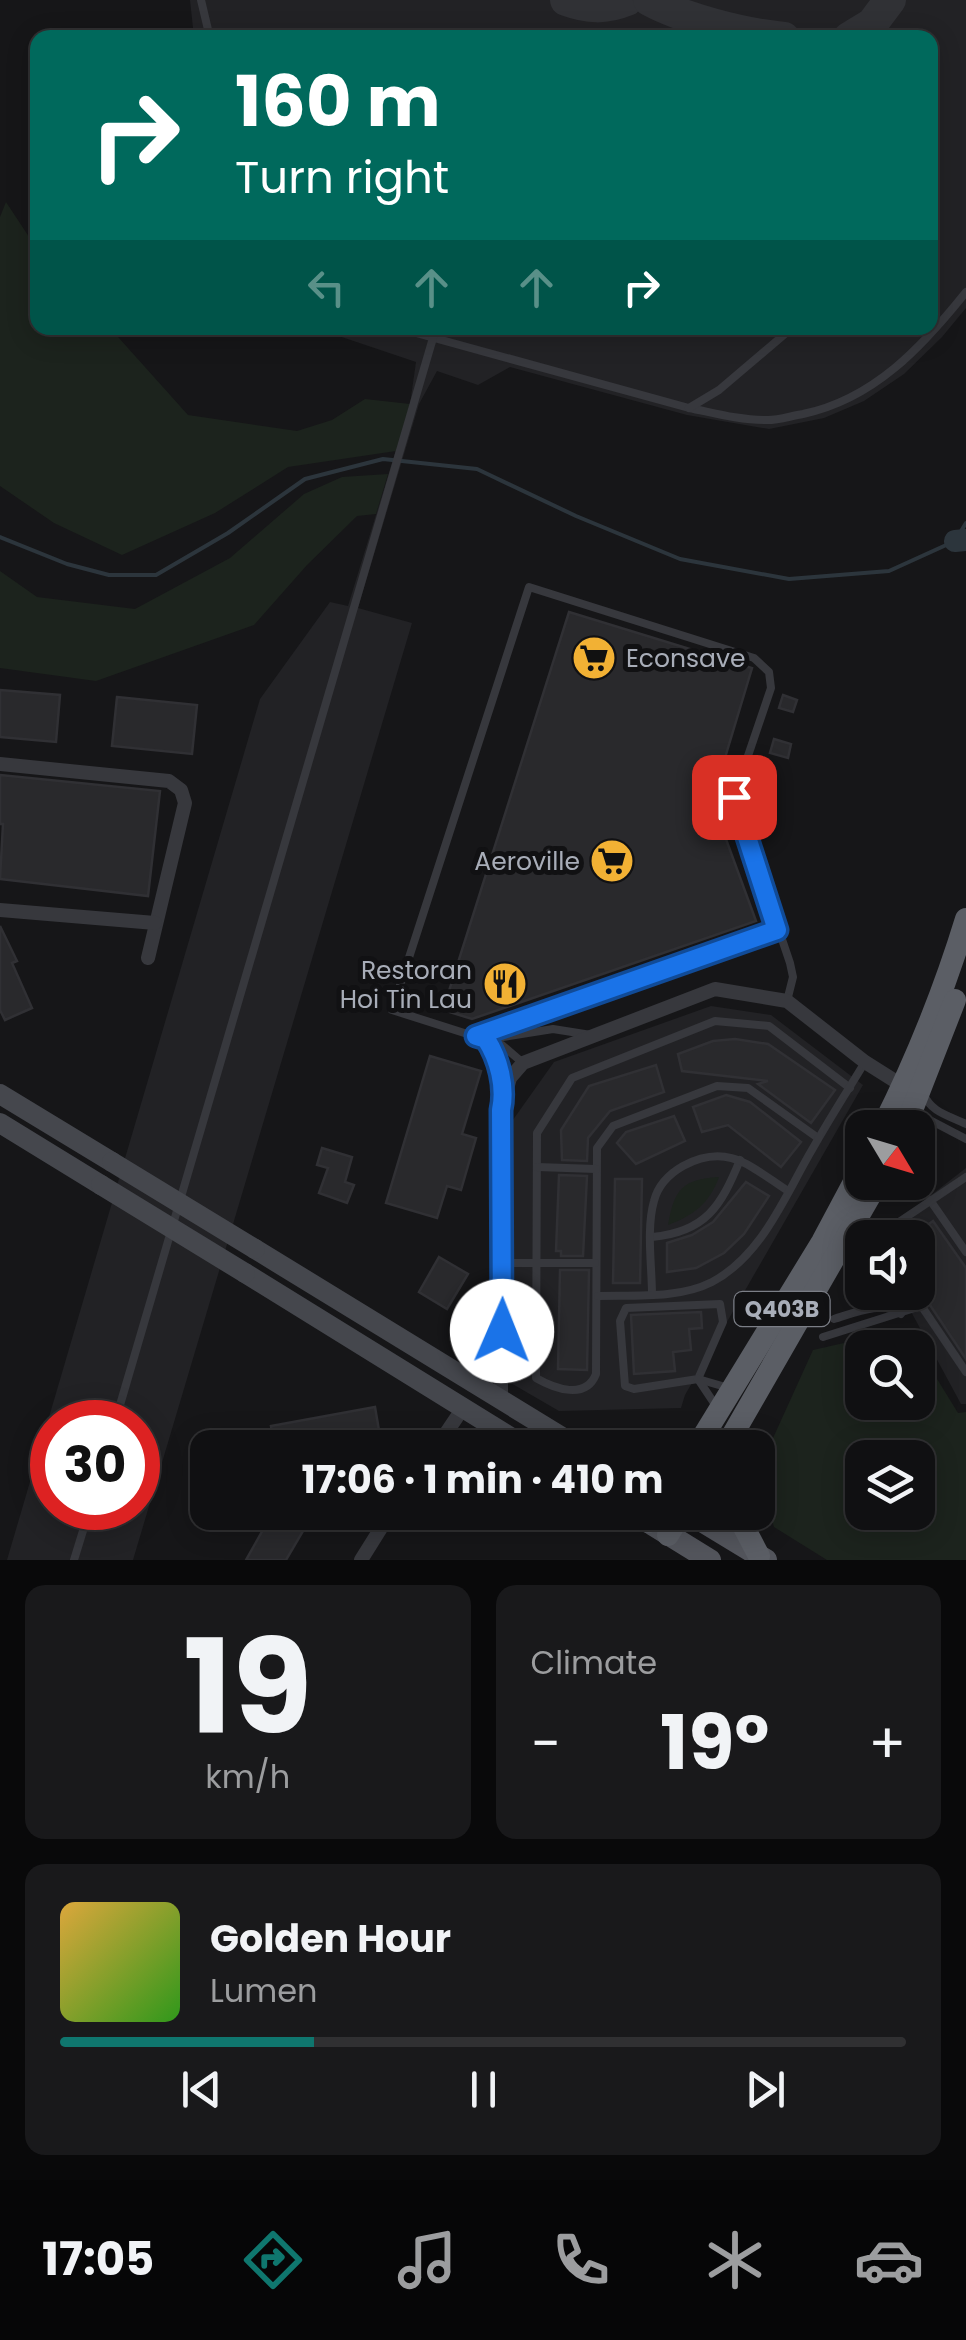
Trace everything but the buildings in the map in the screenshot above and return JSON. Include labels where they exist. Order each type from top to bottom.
[{"type":"highway","points":[[909,1110],[966,918]]},
{"type":"highway","points":[[895,1110],[913,1085],[966,968]]},
{"type":"highway","name":"Q403B","points":[[707,1430],[845,1199]]},
{"type":"highway","points":[[740,1430],[868,1200]]},
{"type":"highway","points":[[697,1430],[719,1410]]},
{"type":"highway","points":[[668,1534],[671,1530]]},
{"type":"highway","points":[[747,1530],[763,1558]]},
{"type":"main road","points":[[0,1094],[551,1430]]},
{"type":"main road","points":[[0,1123],[499,1430]]},
{"type":"main road","points":[[663,1530],[710,1560]]},
{"type":"main road","points":[[716,1530],[763,1558]]},
{"type":"street","points":[[0,764],[169,782],[181,790],[184,802],[148,958]]},
{"type":"street","points":[[0,910],[154,923]]},
{"type":"street","points":[[501,1399],[501,1110],[510,1078],[522,1063],[715,989],[787,1001],[866,1062],[913,1085]]},
{"type":"street","points":[[449,1430],[464,1408]]},
{"type":"street","points":[[361,1560],[378,1530]]},
{"type":"lane","points":[[201,0],[208,30]]},
{"type":"lane","points":[[938,327],[966,292]]},
{"type":"lane","points":[[422,335],[689,408],[769,421],[822,410],[859,394],[898,367],[931,335]]},
{"type":"lane","points":[[689,408],[719,390],[784,335]]},
{"type":"lane","points":[[121,1400],[433,338]]},
{"type":"lane","points":[[522,1063],[502,1045],[392,1010],[529,587],[754,658],[769,672],[771,688],[734,797],[794,976],[787,1001]]},
{"type":"lane","points":[[476,1036],[777,930]]},
{"type":"lane","points":[[818,1138],[748,1088],[717,1086],[613,1126],[597,1148],[596,1374],[592,1384],[584,1389],[555,1389],[536,1378],[537,1133],[572,1078],[715,1021],[769,1026],[850,1088]]},
{"type":"lane","points":[[486,1039],[553,1030],[592,1035]]},
{"type":"lane","points":[[486,1039],[504,1094]]},
{"type":"lane","points":[[598,1296],[694,1289],[741,1262],[769,1226],[866,1062]]},
{"type":"lane","points":[[913,1085],[927,1103],[966,1124]]},
{"type":"lane","points":[[935,1123],[966,1139]]},
{"type":"lane","points":[[652,1294],[652,1205],[664,1181],[695,1160],[717,1154],[740,1160],[788,1191]]},
{"type":"lane","points":[[652,1237],[674,1235],[710,1215],[740,1160]]},
{"type":"lane","points":[[537,1167],[596,1169]]},
{"type":"lane","points":[[935,1197],[966,1177]]},
{"type":"lane","points":[[901,1220],[930,1200],[966,1252]]},
{"type":"lane","points":[[504,1262],[595,1263]]},
{"type":"lane","points":[[698,1379],[724,1322],[720,1304],[626,1308],[620,1321],[625,1386],[634,1389],[698,1379],[732,1389]]},
{"type":"lane","points":[[834,1318],[871,1308],[894,1309],[901,1314]]},
{"type":"lane","points":[[823,1336],[911,1310]]},
{"type":"lane","points":[[924,1310],[966,1372]]},
{"type":"lane","points":[[698,1379],[719,1410]]},
{"type":"lane","points":[[74,1560],[83,1530]]},
{"type":"shaded area","points":[[190,0],[966,0],[966,308],[904,374],[864,401],[824,418],[769,429],[687,415],[510,367],[478,385],[437,371],[419,404],[358,608],[412,623],[160,1469],[160,1400],[54,1400],[260,699],[330,602],[348,606],[410,404],[416,362],[336,335],[938,335],[938,30],[193,30]]},
{"type":"shaded area","points":[[6,202],[30,238],[30,335],[116,335],[188,415],[297,431],[332,420],[365,399],[410,404],[396,451],[288,467],[215,513],[122,555],[54,523],[0,486],[0,217]]},
{"type":"shaded area","points":[[388,474],[376,514],[357,516],[254,625],[96,681],[0,668],[0,571],[37,597],[135,609],[230,558],[304,494],[342,477]]},
{"type":"shaded area","points":[[711,1006],[771,1015],[863,1085],[845,1110],[845,1116],[681,1408],[559,1411],[509,1382],[510,1124],[554,1062]]},
{"type":"shaded area","points":[[966,1168],[966,1404],[961,1404],[935,1356],[935,1330],[921,1330],[910,1310],[935,1310],[935,1220],[899,1220],[925,1200],[935,1200],[935,1192]]},
{"type":"shaded area","points":[[719,1177],[700,1207],[668,1225],[673,1203],[682,1189],[696,1180]]},
{"type":"shaded area","points":[[845,1343],[845,1420],[935,1420],[935,1376],[958,1413],[966,1412],[966,1560],[827,1560],[775,1528],[775,1434],[813,1350]]},
{"type":"shaded area","points":[[30,1482],[30,1530],[142,1530],[133,1560],[7,1560]]},
{"type":"waterway","points":[[0,537],[67,564],[109,575],[156,575],[228,533],[305,479],[383,459],[477,469],[680,559],[789,579],[889,571],[955,541],[966,523]]},
{"type":"waterway","points":[[955,541],[966,540]]},
{"type":"taxiway","points":[[566,0],[596,6],[627,0]]},
{"type":"taxiway","points":[[649,0],[738,30]]},
{"type":"taxiway","points":[[862,30],[872,24],[890,0]]},
{"type":"place","name":"Econsave","points":[[594,658]]},
{"type":"place","name":"Aeroville","points":[[612,861]]},
{"type":"place","name":"Restoran Hoi Tin Lau","points":[[505,984]]},
{"type":"route","points":[[502,1331],[504,1094],[491,1047],[486,1039],[476,1036],[777,930],[734,797]]}]
